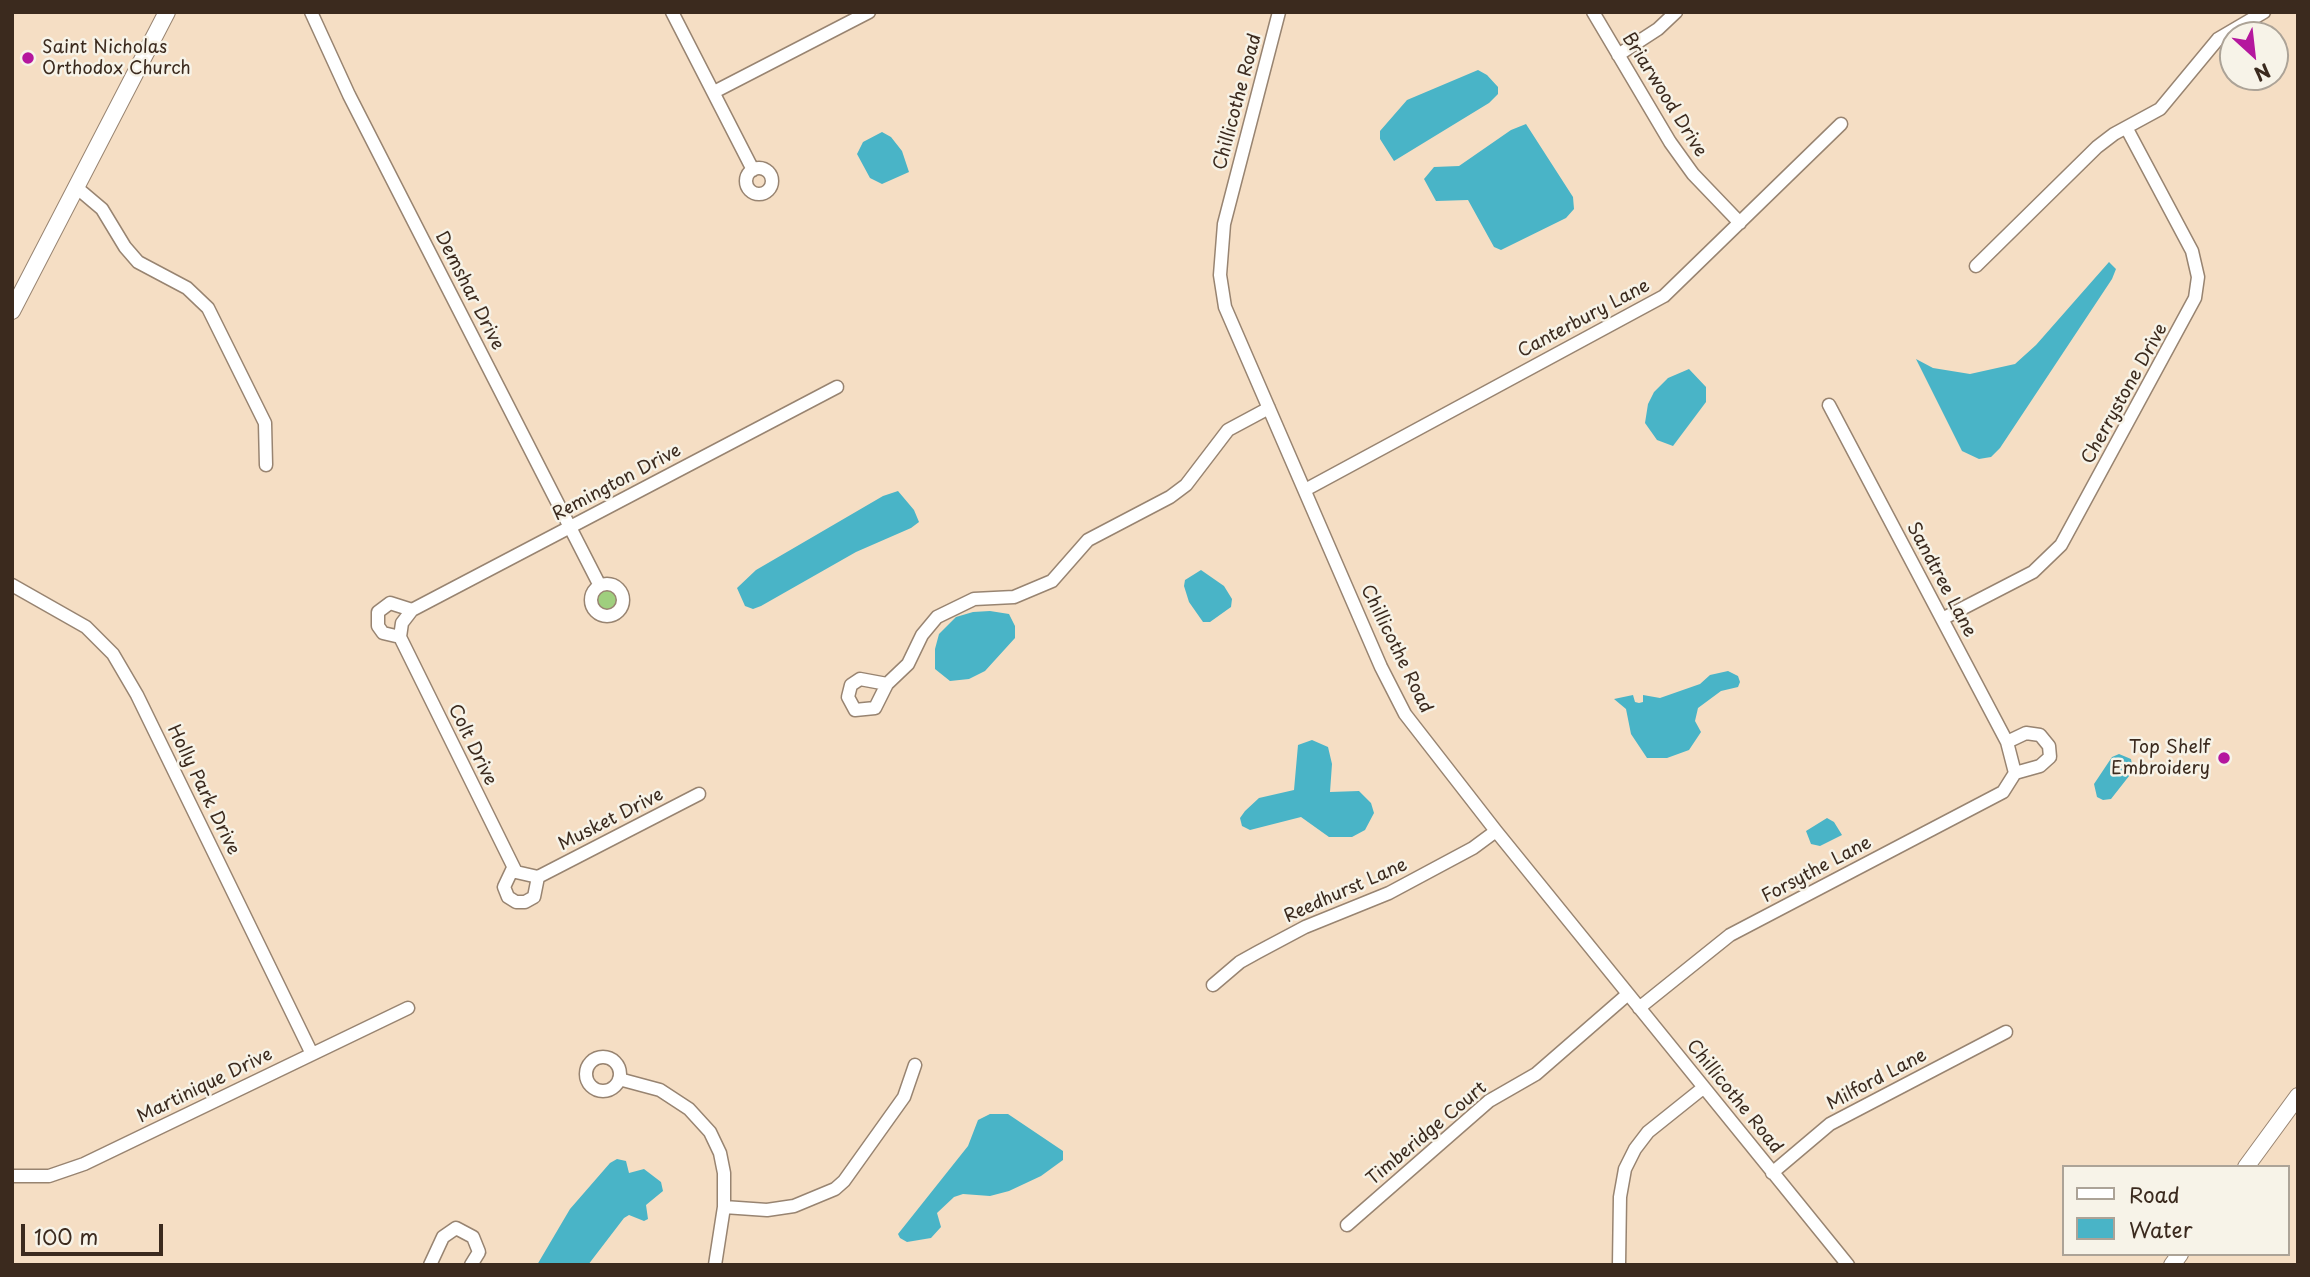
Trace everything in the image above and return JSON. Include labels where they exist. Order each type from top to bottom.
[{"type":"main road","points":[[12,311],[167,12]]},
{"type":"main road","points":[[2247,1165],[2298,1096]]},
{"type":"street","name":"Demshar Drive","points":[[311,12],[349,95],[599,584]]},
{"type":"street","points":[[673,12],[753,170]]},
{"type":"street","points":[[714,92],[869,12]]},
{"type":"street","name":"Chillicothe Road","points":[[1279,12],[1224,224],[1220,275],[1225,307],[1405,714],[1496,831],[1848,1265]]},
{"type":"street","name":"Briarwood Drive","points":[[1593,12],[1682,161],[1740,223]]},
{"type":"street","points":[[1618,55],[1648,37],[1676,12]]},
{"type":"street","points":[[1976,265],[2098,147],[2114,134],[2160,109],[2218,39],[2264,12]]},
{"type":"street","name":"Canterbury Lane","points":[[1305,490],[1664,296],[1841,124]]},
{"type":"street","name":"Cherrystone Drive","points":[[1942,619],[2033,572],[2060,545],[2195,298],[2198,277],[2192,251],[2127,129]]},
{"type":"street","points":[[76,187],[102,209],[125,247],[138,262],[187,288],[208,308],[265,423],[266,465]]},
{"type":"street","name":"Remington Drive","points":[[412,610],[837,387]]},
{"type":"street","name":"Sandtree Lane","points":[[1829,405],[2007,742],[2015,773]]},
{"type":"street","points":[[887,684],[908,664],[922,635],[937,617],[974,599],[1014,597],[1052,581],[1088,540],[1170,498],[1186,485],[1228,430],[1269,408]]},
{"type":"street","name":"Holly Park Drive","points":[[12,585],[86,627],[113,654],[137,695],[312,1054]]},
{"type":"street","name":"Colt Drive","points":[[412,610],[390,603],[378,612],[378,626],[383,633],[400,637],[513,868]]},
{"type":"street","points":[[400,637],[402,623],[412,610]]},
{"type":"street","points":[[2007,742],[2026,733],[2040,735],[2049,746],[2050,757],[2040,766],[2015,773]]},
{"type":"street","name":"Forsythe Lane","points":[[1639,1008],[1730,935],[2003,792],[2015,773]]},
{"type":"street","name":"Musket Drive","points":[[538,877],[699,794]]},
{"type":"street","name":"Reedhurst Lane","points":[[1213,985],[1240,962],[1305,927],[1389,894],[1473,848],[1496,831]]},
{"type":"street","points":[[513,868],[521,875],[538,877],[534,897],[525,902],[516,902],[508,897],[504,887],[513,868]]},
{"type":"street","name":"Timberidge Court","points":[[1347,1225],[1489,1101],[1536,1074],[1628,994]]},
{"type":"street","name":"Martinique Drive","points":[[12,1177],[49,1176],[84,1164],[408,1008]]},
{"type":"street","name":"Milford Lane","points":[[1772,1173],[1830,1124],[2006,1032]]},
{"type":"street","points":[[724,1207],[766,1210],[794,1206],[835,1189],[845,1181],[904,1097],[915,1065]]},
{"type":"street","points":[[619,1079],[660,1090],[689,1109],[710,1132],[720,1153],[724,1207],[715,1265]]},
{"type":"street","points":[[1619,1265],[1620,1197],[1625,1169],[1648,1132],[1703,1088]]},
{"type":"street","points":[[430,1265],[443,1237],[456,1228],[473,1237],[479,1252],[471,1265]]},
{"type":"green space","points":[[602,589],[610,589],[617,596],[617,604],[610,611],[602,611],[595,604],[595,596]]},
{"type":"water","points":[[1478,70],[1498,87],[1498,94],[1489,103],[1394,161],[1380,139],[1380,131],[1407,100]]},
{"type":"water","points":[[1526,124],[1573,197],[1574,209],[1566,218],[1501,250],[1494,247],[1468,200],[1436,201],[1424,179],[1434,167],[1459,166],[1511,130]]},
{"type":"water","points":[[882,132],[891,137],[902,151],[909,172],[882,184],[870,178],[857,154],[863,142]]},
{"type":"water","points":[[2109,262],[2116,269],[2112,279],[2000,448],[1991,457],[1979,459],[1962,451],[1916,359],[1933,368],[1970,374],[2015,364],[2036,345]]},
{"type":"water","points":[[1689,369],[1706,387],[1706,402],[1673,446],[1657,440],[1645,423],[1648,404],[1654,392],[1668,378]]},
{"type":"water","points":[[898,491],[914,510],[919,522],[856,552],[761,606],[753,609],[745,606],[737,588],[756,570],[883,496]]},
{"type":"water","points":[[1201,570],[1224,586],[1232,599],[1231,607],[1210,622],[1203,622],[1189,602],[1184,586],[1185,580]]},
{"type":"water","points":[[990,611],[1009,614],[1015,626],[1015,638],[985,671],[969,679],[950,681],[935,669],[935,649],[939,634],[956,617]]},
{"type":"water","points":[[1728,671],[1738,676],[1738,687],[1721,691],[1698,708],[1695,721],[1701,732],[1689,750],[1667,758],[1647,758],[1631,734],[1626,709],[1614,699],[1633,695],[1635,702],[1639,703],[1643,702],[1643,695],[1660,698],[1700,684],[1710,675]]},
{"type":"water","points":[[1312,740],[1328,747],[1332,764],[1330,792],[1359,791],[1371,803],[1374,813],[1365,830],[1352,837],[1329,837],[1301,817],[1250,830],[1242,826],[1240,818],[1259,798],[1294,790],[1298,745]]},
{"type":"water","points":[[2119,754],[2131,759],[2133,771],[2111,799],[2103,800],[2097,797],[2094,784],[2112,757]]},
{"type":"water","points":[[1827,818],[1834,822],[1842,835],[1820,846],[1811,844],[1806,831]]},
{"type":"water","points":[[990,1114],[1008,1114],[1063,1151],[1063,1160],[1041,1176],[1009,1191],[990,1196],[963,1194],[954,1197],[937,1213],[941,1227],[931,1238],[907,1242],[900,1238],[898,1234],[968,1146],[978,1120]]},
{"type":"water","points":[[617,1159],[626,1161],[629,1173],[644,1169],[661,1182],[663,1191],[646,1205],[648,1219],[644,1221],[629,1215],[624,1218],[588,1265],[537,1265],[570,1209],[610,1163]]},
{"type":"place","name":"Saint Nicholas Orthodox Church","points":[[28,58]]},
{"type":"place","name":"Top Shelf Embroidery","points":[[2224,758]]}]
